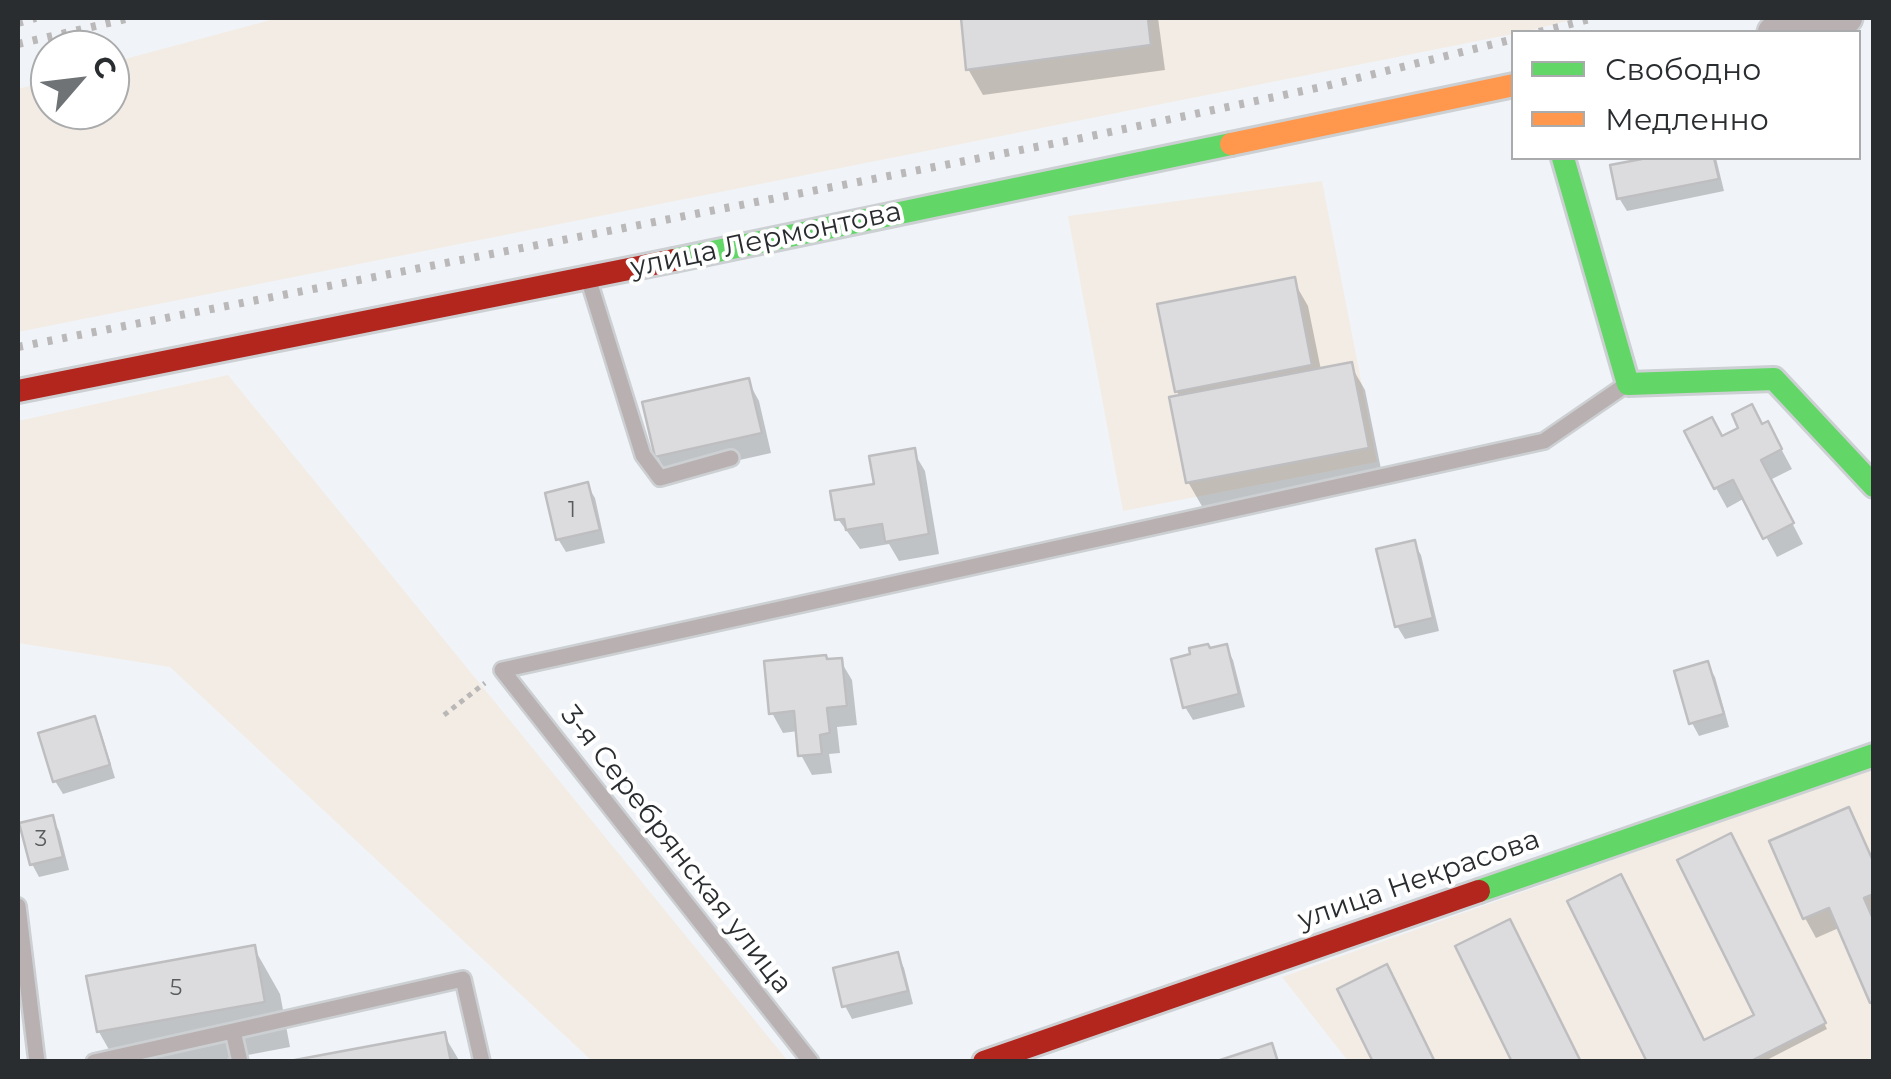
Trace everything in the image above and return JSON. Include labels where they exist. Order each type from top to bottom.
[{"type":"street","points":[[1784,30],[1847,18]]},
{"type":"street","name":"улица Лермонтова","points":[[18,392],[1511,87]]},
{"type":"street","points":[[1565,160],[1628,384],[1774,380],[1874,486]]},
{"type":"street","name":"улица Некрасова","points":[[984,1062],[1874,755]]},
{"type":"lane","points":[[587,278],[642,455],[660,478],[731,458]]},
{"type":"lane","points":[[502,670],[1544,441],[1628,384]]},
{"type":"lane","name":"3-я Серебрянская улица","points":[[502,670],[810,1062]]},
{"type":"lane","points":[[18,906],[37,1062]]},
{"type":"lane","points":[[94,1062],[462,979],[482,1062]]},
{"type":"lane","points":[[233,1031],[240,1062]]},
{"type":"path","points":[[444,715],[502,670]]},
{"type":"shaded area","points":[[278,18],[1579,18],[18,332],[18,89],[30,86],[30,130],[130,130],[130,58]]},
{"type":"shaded area","points":[[1322,181],[1377,462],[1123,511],[1068,216]]},
{"type":"shaded area","points":[[228,375],[788,1061],[592,1061],[170,667],[18,643],[18,421]]},
{"type":"shaded area","points":[[1873,768],[1873,1061],[1348,1061],[1282,977]]},
{"type":"building","points":[[961,18],[1148,18],[1151,45],[966,70]]},
{"type":"building","points":[[1636,160],[1714,160],[1719,179],[1617,199],[1610,165]]},
{"type":"building","points":[[1295,277],[1312,365],[1175,392],[1157,304]]},
{"type":"building","points":[[1352,362],[1369,448],[1186,483],[1169,397]]},
{"type":"building","points":[[749,378],[762,433],[655,457],[642,402]]},
{"type":"building","points":[[1752,404],[1762,424],[1768,421],[1782,449],[1761,460],[1794,523],[1763,539],[1733,480],[1714,489],[1684,431],[1712,417],[1722,436],[1738,428],[1732,414]]},
{"type":"building","points":[[915,448],[929,534],[885,542],[882,524],[846,530],[844,519],[835,520],[830,491],[874,484],[869,456]]},
{"type":"building","points":[[588,482],[600,530],[556,540],[545,493]]},
{"type":"building","points":[[1415,540],[1433,618],[1395,627],[1376,549]]},
{"type":"building","points":[[1208,644],[1210,648],[1227,644],[1239,694],[1183,708],[1171,659],[1190,654],[1189,648]]},
{"type":"building","points":[[826,655],[827,659],[842,658],[847,706],[827,708],[830,733],[820,735],[822,754],[798,756],[794,711],[769,714],[764,661]]},
{"type":"building","points":[[1708,661],[1724,714],[1689,724],[1674,671]]},
{"type":"building","points":[[95,716],[110,765],[53,782],[38,733]]},
{"type":"building","points":[[1849,807],[1874,863],[1874,894],[1864,898],[1874,921],[1874,1001],[1870,1003],[1829,908],[1803,919],[1769,841]]},
{"type":"building","points":[[53,815],[63,857],[30,865],[19,823]]},
{"type":"building","points":[[1731,833],[1826,1023],[1749,1062],[1647,1062],[1567,901],[1621,874],[1704,1040],[1754,1015],[1677,860]]},
{"type":"building","points":[[1510,919],[1581,1062],[1512,1062],[1455,946]]},
{"type":"building","points":[[255,945],[265,1002],[97,1032],[86,976]]},
{"type":"building","points":[[898,952],[908,991],[842,1007],[833,968]]},
{"type":"building","points":[[1387,964],[1435,1062],[1373,1062],[1337,989]]},
{"type":"building","points":[[445,1032],[451,1062],[284,1062]]},
{"type":"building","points":[[1272,1043],[1278,1062],[1214,1062]]},
{"type":"railway","points":[[18,23],[36,18]]},
{"type":"railway","points":[[18,44],[130,18]]},
{"type":"railway","points":[[1547,30],[1594,18]]},
{"type":"railway","points":[[18,347],[1082,138],[1326,86],[1511,40]]},
{"type":"traffic: fast","points":[[674,260],[1231,144]]},
{"type":"traffic: fast","points":[[1564,160],[1628,384],[1774,379],[1874,486]]},
{"type":"traffic: fast","points":[[1479,891],[1874,755]]},
{"type":"traffic: slow","points":[[1231,144],[1511,86]]},
{"type":"traffic: jam","points":[[18,391],[674,260]]},
{"type":"traffic: jam","points":[[984,1062],[1479,891]]}]
